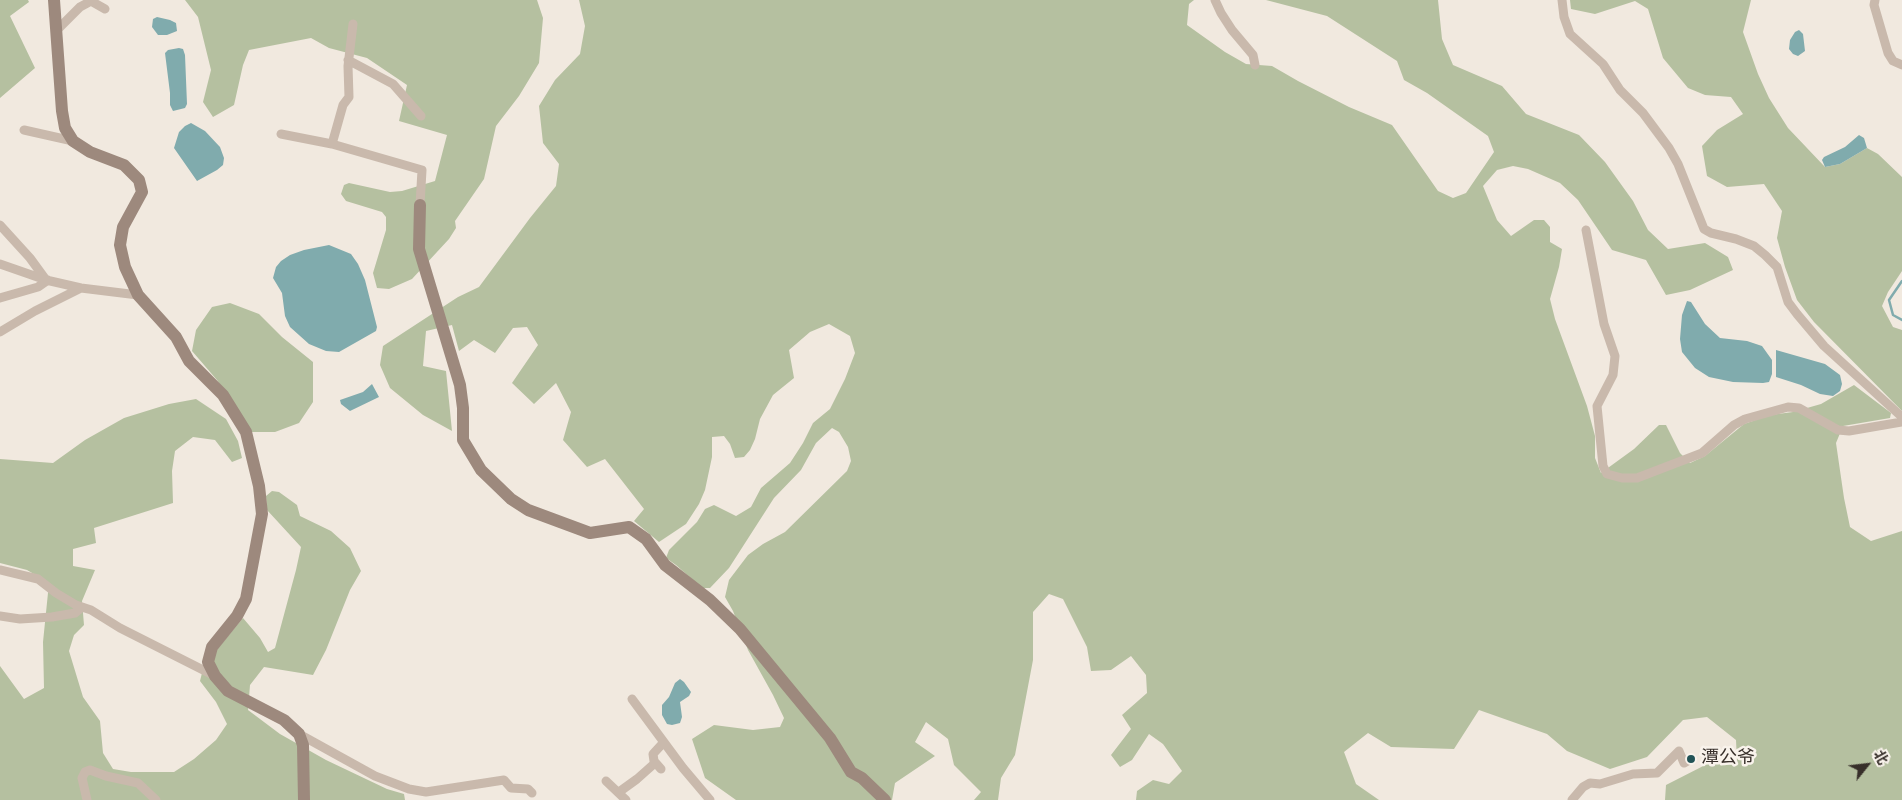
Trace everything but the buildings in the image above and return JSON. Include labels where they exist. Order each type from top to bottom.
[{"type":"street","points":[[54,0],[62,111],[65,128],[72,141]]},
{"type":"street","points":[[1215,0],[1232,30],[1253,56],[1255,65]]},
{"type":"street","points":[[1562,0],[1564,17],[1570,34],[1602,64],[1620,90],[1643,113],[1669,148],[1678,164],[1704,229],[1711,233],[1754,246],[1766,255],[1777,267],[1788,302],[1802,320],[1824,346],[1902,417]]},
{"type":"street","points":[[1875,0],[1888,53],[1893,60],[1902,65]]},
{"type":"street","points":[[57,30],[80,7],[91,1],[105,9]]},
{"type":"street","points":[[332,144],[343,106],[349,97],[348,60],[353,24]]},
{"type":"street","points":[[348,60],[393,84],[421,116]]},
{"type":"street","points":[[24,130],[72,141],[90,152],[124,165],[139,180],[142,192],[123,227],[120,245],[125,267],[138,295],[176,337],[189,361],[223,395],[246,432],[259,486],[262,514],[246,599],[237,616],[212,647],[208,662],[215,676],[228,690],[284,720],[299,734],[376,776],[409,789],[426,792],[504,780],[511,788],[528,789],[532,793]]},
{"type":"street","points":[[281,134],[332,144],[422,170],[419,249],[460,385],[463,408],[463,440],[481,470],[511,499],[528,510],[590,533],[629,527],[646,539],[665,565],[710,600],[740,629],[830,738],[851,772],[862,778],[885,800]]},
{"type":"street","points":[[0,225],[47,280]]},
{"type":"street","points":[[1586,230],[1604,324],[1615,356],[1613,375],[1597,406],[1603,466],[1607,474],[1622,478],[1637,478],[1702,453],[1734,425],[1744,419],[1788,407],[1799,408],[1838,430],[1849,431],[1902,422]]},
{"type":"street","points":[[0,264],[47,280],[81,288],[138,295]]},
{"type":"street","points":[[0,298],[38,287],[47,280]]},
{"type":"street","points":[[0,332],[35,311],[81,288]]},
{"type":"street","points":[[0,570],[38,579],[56,593],[91,610],[144,642],[215,676]]},
{"type":"street","points":[[0,616],[20,619],[52,617],[75,613],[82,607]]},
{"type":"street","points":[[632,699],[683,768],[710,800]]},
{"type":"street","points":[[299,734],[303,746],[304,800]]},
{"type":"street","points":[[619,792],[658,766],[653,754],[664,742]]},
{"type":"street","points":[[1572,800],[1583,787],[1590,783],[1600,784],[1633,774],[1657,773],[1679,751],[1684,763],[1691,759]]},
{"type":"street","points":[[87,800],[82,778],[85,772],[90,770],[106,776],[138,783],[156,800]]},
{"type":"street","points":[[606,781],[626,800]]},
{"type":"green space","points":[[0,0],[28,0],[29,2],[10,16],[35,68],[0,98]]},
{"type":"green space","points":[[185,0],[537,0],[543,18],[539,63],[519,96],[496,126],[484,179],[455,221],[456,228],[449,239],[412,279],[389,289],[377,288],[373,273],[386,230],[386,217],[382,212],[346,201],[341,194],[344,185],[349,183],[390,192],[402,191],[435,181],[447,135],[399,121],[407,85],[367,58],[329,48],[311,38],[249,50],[243,65],[234,105],[213,117],[203,102],[211,70],[198,17]]},
{"type":"green space","points":[[579,0],[1194,0],[1189,4],[1187,25],[1225,52],[1246,64],[1272,66],[1349,107],[1392,125],[1438,191],[1453,198],[1466,193],[1494,152],[1488,136],[1427,93],[1404,80],[1397,61],[1327,16],[1266,0],[1438,0],[1442,39],[1453,65],[1502,86],[1526,114],[1579,135],[1605,162],[1633,201],[1648,230],[1668,249],[1705,243],[1728,257],[1733,270],[1690,290],[1666,295],[1646,260],[1612,250],[1578,200],[1560,183],[1528,169],[1513,166],[1497,170],[1483,186],[1497,220],[1511,236],[1534,220],[1544,220],[1550,227],[1550,242],[1562,249],[1550,299],[1555,319],[1587,406],[1595,436],[1595,458],[1601,473],[1634,449],[1659,425],[1666,425],[1680,453],[1690,463],[1705,456],[1744,424],[1770,415],[1793,412],[1821,404],[1854,385],[1891,413],[1890,418],[1843,426],[1836,443],[1850,527],[1871,541],[1902,531],[1902,800],[1665,800],[1666,785],[1715,760],[1737,761],[1736,740],[1707,717],[1683,720],[1647,757],[1610,769],[1567,751],[1547,734],[1479,710],[1454,749],[1391,747],[1368,733],[1344,752],[1356,784],[1379,800],[1136,800],[1137,791],[1153,780],[1169,784],[1182,771],[1163,744],[1149,734],[1132,760],[1120,767],[1111,755],[1131,729],[1122,715],[1147,693],[1146,675],[1131,656],[1111,670],[1091,671],[1087,647],[1063,599],[1049,594],[1033,612],[1033,660],[1015,755],[1001,778],[998,800],[974,800],[981,792],[954,765],[948,739],[926,722],[915,742],[935,756],[895,783],[892,800],[736,800],[705,778],[692,739],[714,725],[753,730],[780,727],[784,718],[748,650],[733,611],[725,597],[729,580],[748,555],[785,532],[847,471],[851,461],[848,447],[839,432],[832,428],[816,443],[801,470],[774,498],[729,568],[710,588],[702,588],[666,558],[669,550],[697,522],[705,509],[714,505],[736,516],[751,507],[761,488],[790,463],[813,423],[830,409],[845,379],[855,353],[850,336],[829,324],[810,332],[789,350],[794,378],[773,395],[760,419],[750,450],[744,457],[735,458],[730,444],[724,436],[712,437],[712,457],[705,490],[699,504],[686,524],[659,542],[634,521],[644,509],[605,459],[587,467],[563,440],[571,412],[556,383],[534,404],[512,383],[538,345],[527,327],[513,328],[495,353],[474,340],[459,351],[452,325],[426,331],[423,366],[446,371],[452,431],[423,415],[390,388],[380,365],[383,346],[458,297],[479,287],[556,186],[559,164],[543,143],[539,106],[555,80],[580,54],[585,26]]},
{"type":"green space","points":[[1570,0],[1751,0],[1743,32],[1769,98],[1788,128],[1825,167],[1840,164],[1867,148],[1878,154],[1902,177],[1902,271],[1888,292],[1882,306],[1893,327],[1902,330],[1902,411],[1814,322],[1797,300],[1777,238],[1782,211],[1764,184],[1727,187],[1707,176],[1702,146],[1717,130],[1743,114],[1731,97],[1705,95],[1688,88],[1663,58],[1648,9],[1635,1],[1595,14],[1571,9]]},
{"type":"green space","points":[[230,303],[259,314],[282,337],[313,362],[313,402],[299,423],[275,432],[252,432],[217,380],[192,351],[196,330],[212,307]]},
{"type":"green space","points":[[196,399],[226,419],[238,441],[242,458],[232,462],[215,440],[193,437],[175,451],[172,471],[173,503],[94,528],[96,543],[73,549],[73,566],[95,570],[82,601],[84,625],[74,635],[69,651],[83,697],[100,721],[103,753],[113,769],[131,772],[174,772],[194,759],[216,740],[227,724],[216,702],[200,681],[204,665],[243,618],[260,638],[268,652],[275,648],[301,547],[267,510],[266,496],[272,491],[279,492],[297,505],[300,516],[331,531],[350,548],[361,571],[350,590],[326,650],[313,675],[264,667],[250,685],[248,710],[280,734],[326,760],[387,789],[404,794],[405,800],[0,800],[0,666],[24,699],[44,688],[43,642],[49,583],[27,570],[0,563],[0,459],[53,463],[85,440],[124,418],[169,404]]},
{"type":"water","points":[[157,17],[176,23],[177,31],[167,35],[158,35],[152,27],[153,19]]},
{"type":"water","points":[[1799,30],[1803,34],[1805,51],[1798,56],[1789,49],[1790,40],[1795,32]]},
{"type":"water","points":[[183,49],[185,55],[187,104],[185,108],[173,111],[170,105],[165,53],[168,50]]},
{"type":"water","points":[[191,123],[205,131],[220,147],[224,158],[223,165],[197,181],[174,148],[179,132]]},
{"type":"water","points":[[1859,135],[1864,138],[1867,148],[1840,164],[1825,167],[1822,160],[1824,157],[1845,147]]},
{"type":"water","points":[[329,245],[351,254],[358,264],[365,280],[377,327],[376,331],[339,352],[326,351],[309,344],[290,327],[285,316],[282,293],[273,278],[276,267],[290,255]]},
{"type":"water","points":[[1687,301],[1691,302],[1705,324],[1720,338],[1747,341],[1762,346],[1772,360],[1772,374],[1769,382],[1733,382],[1709,377],[1695,368],[1682,352],[1680,339],[1682,315]]},
{"type":"water","points":[[1776,350],[1825,364],[1840,375],[1842,384],[1840,391],[1833,396],[1820,394],[1801,385],[1776,377]]},
{"type":"water","points":[[372,384],[379,397],[350,411],[341,404],[340,400],[363,392]]},
{"type":"water","points":[[680,679],[691,692],[689,696],[680,702],[682,717],[680,723],[667,724],[662,715],[662,705],[669,697],[675,683]]},
{"type":"waterway","points":[[1902,281],[1889,300],[1893,315],[1902,320]]},
{"type":"place","name":"潭公爷","points":[[1691,759]]}]
